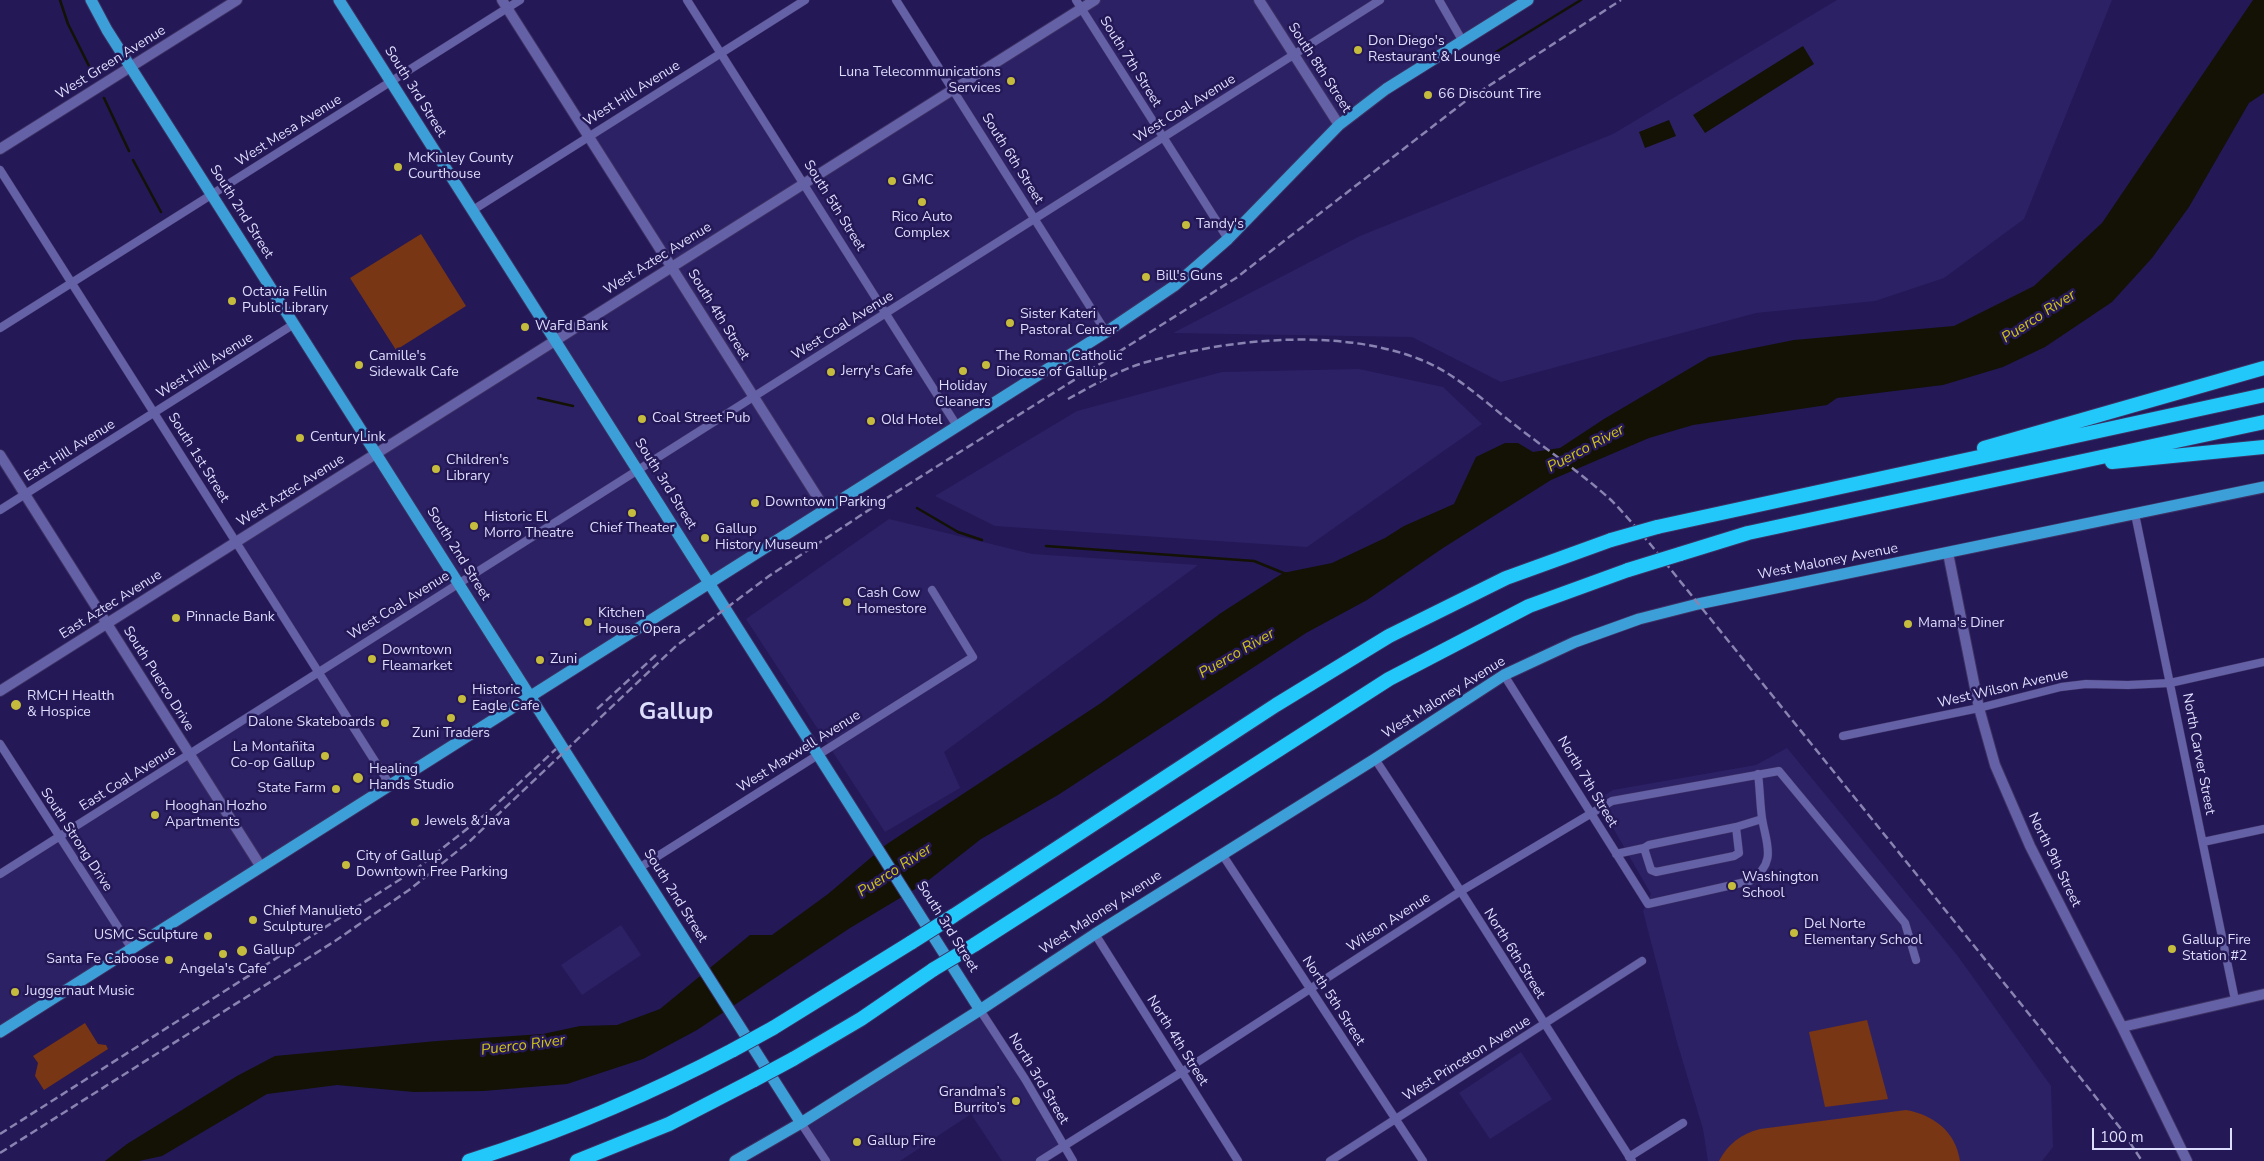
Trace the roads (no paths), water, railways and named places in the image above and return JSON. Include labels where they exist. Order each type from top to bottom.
[{"type":"highway","points":[[1872,480],[2264,368]]},
{"type":"highway","points":[[470,1161],[598,1115],[672,1082],[773,1028],[953,916],[1276,705],[1389,636],[1506,578],[1611,540],[1657,527],[2264,395]]},
{"type":"highway","points":[[577,1161],[669,1124],[793,1059],[861,1019],[934,970],[1389,679],[1528,606],[1628,570],[1748,533],[2264,422]]},
{"type":"highway","points":[[2025,472],[2176,454],[2264,447]]},
{"type":"main road","name":"South 2nd Street","points":[[91,0],[131,67],[801,1123]]},
{"type":"main road","name":"West Green Avenue","points":[[0,149],[236,0]]},
{"type":"main road","name":"South 3rd Street","points":[[340,0],[639,469],[818,755],[914,902],[980,1010]]},
{"type":"main road","name":"West Aztec Avenue","points":[[236,542],[953,90],[1079,4],[1096,0]]},
{"type":"main road","name":"South 8th Street","points":[[1259,0],[1339,125]]},
{"type":"main road","points":[[1,1030],[1106,332],[1174,286],[1228,240],[1339,125],[1386,89],[1528,0]]},
{"type":"main road","name":"South 4th Street","points":[[505,4],[825,509]]},
{"type":"main road","name":"South Puerco Drive","points":[[0,456],[261,867]]},
{"type":"main road","name":"West Maloney Avenue","points":[[735,1161],[801,1123],[980,1010],[1095,934],[1375,760],[1504,675],[1575,642],[1639,619],[1698,604],[2264,487]]},
{"type":"main road","name":"East Aztec Avenue","points":[[0,691],[236,542]]},
{"type":"main road","name":"North 9th Street","points":[[1948,553],[1979,708],[1995,765],[2030,846],[2122,1027],[2187,1161]]},
{"type":"main road","points":[[2122,1027],[2264,994]]},
{"type":"street","name":"West Mesa Avenue","points":[[0,328],[391,81],[505,4],[520,0]]},
{"type":"street","name":"South 5th Street","points":[[687,0],[957,426]]},
{"type":"street","name":"West Hill Avenue","points":[[473,210],[805,0]]},
{"type":"street","name":"South 6th Street","points":[[896,0],[1106,332]]},
{"type":"street","name":"West Coal Avenue","points":[[319,671],[887,314],[1380,0]]},
{"type":"street","points":[[1439,0],[1462,40]]},
{"type":"street","name":"South 7th Street","points":[[1079,4],[1228,240]]},
{"type":"street","name":"South 1st Street","points":[[0,170],[390,785]]},
{"type":"street","name":"West Hill Avenue","points":[[154,413],[294,324]]},
{"type":"street","name":"East Hill Avenue","points":[[0,510],[154,413]]},
{"type":"street","name":"North Carver Street","points":[[2135,514],[2235,1000]]},
{"type":"street","name":"West Maxwell Avenue","points":[[639,868],[973,657],[932,590]]},
{"type":"street","name":"West Wilson Avenue","points":[[1843,736],[1979,708],[2061,687],[2086,684],[2170,683],[2264,662]]},
{"type":"street","name":"East Coal Avenue","points":[[0,874],[319,671]]},
{"type":"street","name":"North 7th Street","points":[[1504,675],[1648,904],[1726,887],[1750,881],[1756,877],[1762,871],[1770,848],[1762,819]]},
{"type":"street","name":"South Strong Drive","points":[[0,744],[132,948]]},
{"type":"street","name":"North 6th Street","points":[[1375,760],[1461,891],[1544,1026],[1630,1159]]},
{"type":"street","name":"Wilson Avenue","points":[[1040,1161],[1182,1072],[1461,891],[1612,801],[1779,771],[1905,924],[1916,960]]},
{"type":"street","points":[[1616,854],[1644,848],[1649,845],[1736,827],[1762,819],[1758,774]]},
{"type":"street","points":[[1644,848],[1651,870],[1656,872],[1734,856],[1739,852],[1736,827]]},
{"type":"street","points":[[2203,842],[2264,829]]},
{"type":"street","name":"North 5th Street","points":[[1222,854],[1422,1161]]},
{"type":"street","name":"North 4th Street","points":[[1095,934],[1238,1161]]},
{"type":"street","name":"West Princeton Avenue","points":[[1330,1161],[1544,1026],[1642,961]]},
{"type":"street","name":"North 3rd Street","points":[[980,1010],[1073,1161]]},
{"type":"street","points":[[801,1123],[826,1161]]},
{"type":"street","points":[[1630,1159],[1683,1123]]},
{"type":"water","name":"Puerco River","points":[[2253,0],[2264,0],[2264,93],[2249,103],[2189,207],[2152,258],[2112,302],[2045,347],[2003,367],[1943,385],[1837,398],[1827,405],[1693,425],[1649,438],[1551,480],[1443,548],[1367,600],[1306,633],[1058,795],[981,839],[925,883],[850,928],[697,1030],[643,1059],[567,1084],[483,1091],[414,1092],[337,1085],[267,1094],[162,1156],[139,1161],[105,1161],[127,1144],[237,1076],[275,1056],[437,1041],[543,1034],[580,1026],[617,1025],[660,1009],[750,935],[772,935],[828,894],[887,844],[1101,703],[1221,613],[1283,573],[1332,563],[1385,538],[1404,526],[1454,504],[1476,457],[1505,443],[1518,443],[1533,452],[1560,448],[1604,419],[1709,357],[1794,340],[1954,326],[2034,286],[2102,223]]},
{"type":"water","points":[[1803,46],[1814,64],[1705,133],[1693,115]]},
{"type":"water","points":[[1669,120],[1676,136],[1645,148],[1639,132]]},
{"type":"waterway","points":[[60,0],[68,24],[94,76]]},
{"type":"waterway","points":[[1480,55],[1488,57],[1581,0]]},
{"type":"waterway","points":[[104,98],[129,151]]},
{"type":"waterway","points":[[133,160],[161,212]]},
{"type":"waterway","points":[[538,398],[573,406]]},
{"type":"waterway","points":[[917,508],[958,532],[982,540]]},
{"type":"waterway","points":[[1046,546],[1254,561],[1286,574]]},
{"type":"railway","points":[[0,1153],[335,941],[409,890],[470,841],[676,646],[769,576],[890,496],[1236,278],[1467,100],[1621,0]]},
{"type":"railway","points":[[1068,399],[1114,374],[1143,363],[1210,348],[1281,340],[1353,343],[1387,349],[1431,364],[1465,385],[1573,468],[1611,500],[1631,522],[2079,1076],[2121,1129],[2142,1161]]},
{"type":"railway","points":[[597,709],[656,655]]},
{"type":"railway","points":[[0,1134],[415,870],[487,813],[556,749]]},
{"type":"place","name":"Don Diego's Restaurant & Lounge","points":[[1358,50]]},
{"type":"place","name":"Luna Telecommunications Services","points":[[1011,81]]},
{"type":"place","name":"66 Discount Tire","points":[[1428,95]]},
{"type":"place","name":"McKinley County Courthouse","points":[[398,167]]},
{"type":"place","name":"GMC","points":[[892,181]]},
{"type":"place","name":"Rico Auto Complex","points":[[922,202]]},
{"type":"place","name":"Tandy's","points":[[1186,225]]},
{"type":"place","name":"Bill's Guns","points":[[1146,277]]},
{"type":"place","name":"Octavia Fellin Public Library","points":[[232,301]]},
{"type":"place","name":"Sister Kateri Pastoral Center","points":[[1010,323]]},
{"type":"place","name":"WaFd Bank","points":[[525,327]]},
{"type":"place","name":"Camille's Sidewalk Cafe","points":[[359,365]]},
{"type":"place","name":"The Roman Catholic Diocese of Gallup","points":[[986,365]]},
{"type":"place","name":"Holiday Cleaners","points":[[963,371]]},
{"type":"place","name":"Jerry's Cafe","points":[[831,372]]},
{"type":"place","name":"Coal Street Pub","points":[[642,419]]},
{"type":"place","name":"Old Hotel","points":[[871,421]]},
{"type":"place","name":"CenturyLink","points":[[300,438]]},
{"type":"place","name":"Children's Library","points":[[436,469]]},
{"type":"place","name":"Downtown Parking","points":[[755,503]]},
{"type":"place","name":"Chief Theater","points":[[632,513]]},
{"type":"place","name":"Historic El Morro Theatre","points":[[474,526]]},
{"type":"place","name":"Gallup History Museum","points":[[705,538]]},
{"type":"place","name":"Cash Cow Homestore","points":[[847,602]]},
{"type":"place","name":"Pinnacle Bank","points":[[176,618]]},
{"type":"place","name":"Kitchen House Opera","points":[[588,622]]},
{"type":"place","name":"Mama's Diner","points":[[1908,624]]},
{"type":"place","name":"Downtown Fleamarket","points":[[372,659]]},
{"type":"place","name":"Zuni","points":[[540,660]]},
{"type":"place","name":"Historic Eagle Cafe","points":[[462,699]]},
{"type":"place","name":"RMCH Health & Hospice","points":[[16,705]]},
{"type":"place","name":"Zuni Traders","points":[[451,718]]},
{"type":"place","name":"Dalone Skateboards","points":[[385,723]]},
{"type":"place","name":"La Montañita Co-op Gallup","points":[[325,756]]},
{"type":"place","name":"Healing Hands Studio","points":[[358,778]]},
{"type":"place","name":"State Farm","points":[[336,789]]},
{"type":"place","name":"Hooghan Hozho Apartments","points":[[155,815]]},
{"type":"place","name":"Jewels & Java","points":[[415,822]]},
{"type":"place","name":"City of Gallup Downtown Free Parking","points":[[346,865]]},
{"type":"place","name":"Washington School","points":[[1732,886]]},
{"type":"place","name":"Chief Manulieto Sculpture","points":[[253,920]]},
{"type":"place","name":"Del Norte Elementary School","points":[[1794,933]]},
{"type":"place","name":"USMC Sculpture","points":[[208,936]]},
{"type":"place","name":"Gallup Fire Station #2","points":[[2172,949]]},
{"type":"place","name":"Gallup","points":[[242,951]]},
{"type":"place","name":"Angela's Cafe","points":[[223,954]]},
{"type":"place","name":"Santa Fe Caboose","points":[[169,960]]},
{"type":"place","name":"Juggernaut Music","points":[[15,992]]},
{"type":"place","name":"Grandma’s Burrito’s","points":[[1016,1101]]},
{"type":"place","name":"Gallup Fire","points":[[857,1142]]},
{"type":"district","name":"Gallup","points":[[676,713]]}]
